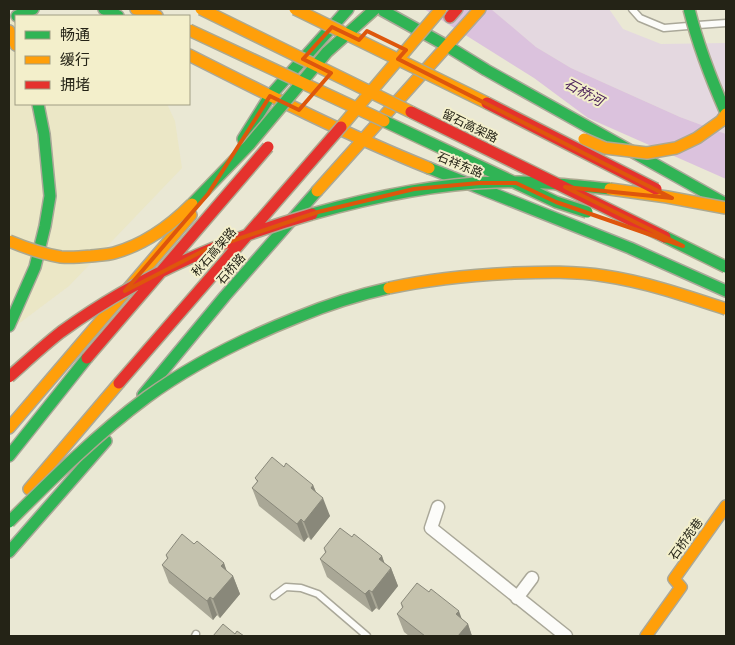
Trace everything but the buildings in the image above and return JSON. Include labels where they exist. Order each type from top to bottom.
[{"type":"main road","points":[[19,15],[33,9]]},
{"type":"main road","points":[[104,9],[116,15]]},
{"type":"main road","points":[[136,9],[154,15]]},
{"type":"main road","name":"留石高架路","points":[[201,9],[726,267]]},
{"type":"main road","points":[[295,9],[479,99],[709,216]]},
{"type":"main road","points":[[301,9],[350,22],[367,31]]},
{"type":"main road","points":[[9,428],[208,194],[270,96],[348,9]]},
{"type":"main road","points":[[9,240],[33,251],[61,257],[77,258],[114,253],[153,235],[180,216],[249,145],[327,52],[375,9]]},
{"type":"main road","points":[[380,9],[726,204]]},
{"type":"main road","points":[[354,46],[386,9]]},
{"type":"main road","name":"秋石高架路","points":[[9,514],[118,383],[441,9]]},
{"type":"main road","points":[[382,79],[458,9]]},
{"type":"main road","name":"石桥路","points":[[9,552],[84,467],[192,334],[319,188],[480,9]]},
{"type":"main road","points":[[393,44],[574,135],[605,148],[647,153],[676,148],[697,138],[720,121],[726,113],[708,73],[689,9]]},
{"type":"main road","points":[[190,30],[556,202],[683,246]]},
{"type":"main road","points":[[9,31],[15,43]]},
{"type":"main road","name":"石祥东路","points":[[190,55],[270,96],[362,140],[630,248],[726,291]]},
{"type":"main road","points":[[290,120],[342,61]]},
{"type":"main road","points":[[9,326],[35,267],[46,226],[50,196],[44,134],[38,105]]},
{"type":"main road","points":[[9,456],[86,358],[278,135]]},
{"type":"main road","points":[[9,377],[62,332],[153,274],[205,250],[271,226],[361,200],[414,189],[478,183],[540,183],[636,193],[726,208]]},
{"type":"main road","points":[[9,522],[68,463],[109,428],[161,388],[199,363],[248,338],[298,316],[379,291],[448,278],[552,272],[605,276],[653,287],[726,309]]},
{"type":"main road","name":"石桥苑巷","points":[[646,636],[681,587],[674,580],[726,506]]},
{"type":"street","points":[[438,507],[431,528],[566,636]]},
{"type":"street","points":[[518,598],[532,578]]},
{"type":"lane","points":[[632,9],[640,18],[664,28],[726,23]]},
{"type":"lane","points":[[274,596],[286,587],[301,588],[318,594],[367,636]]},
{"type":"highlighted area","points":[[332,27],[359,40],[367,31],[406,50],[398,59],[672,198],[565,187],[683,246],[556,202],[516,183],[479,183],[414,189],[318,212],[205,250],[125,291],[208,194],[270,96],[299,110],[331,73],[303,59]]},
{"type":"shaded area","points":[[493,9],[609,9],[623,29],[661,44],[726,43],[726,134],[680,117],[571,68],[536,47]]},
{"type":"shaded area","points":[[9,16],[15,19],[15,105],[167,105],[175,121],[182,168],[69,286],[9,331]]},
{"type":"water","name":"石桥河","points":[[424,9],[491,9],[536,47],[571,68],[680,117],[726,134],[726,179],[588,118],[534,78]]},
{"type":"traffic: fast","points":[[19,15],[33,9]]},
{"type":"traffic: fast","points":[[104,9],[116,15]]},
{"type":"traffic: fast","points":[[243,139],[270,96],[348,9]]},
{"type":"traffic: fast","points":[[192,204],[249,145],[327,52],[375,9]]},
{"type":"traffic: fast","points":[[380,9],[726,204]]},
{"type":"traffic: fast","points":[[689,9],[705,62],[726,113]]},
{"type":"traffic: fast","points":[[9,326],[35,267],[50,196],[44,134],[38,105]]},
{"type":"traffic: fast","points":[[384,121],[556,202],[587,212]]},
{"type":"traffic: fast","points":[[429,168],[630,248],[726,291]]},
{"type":"traffic: fast","points":[[312,214],[403,192],[473,183],[524,182],[610,189]]},
{"type":"traffic: fast","points":[[143,395],[225,296],[317,191]]},
{"type":"traffic: fast","points":[[665,237],[726,267]]},
{"type":"traffic: fast","points":[[9,522],[93,441],[147,397],[183,373],[220,352],[278,325],[331,304],[389,288]]},
{"type":"traffic: fast","points":[[9,456],[87,358]]},
{"type":"traffic: fast","points":[[9,552],[106,441]]},
{"type":"traffic: slow","points":[[136,9],[154,15]]},
{"type":"traffic: slow","points":[[201,9],[411,112]]},
{"type":"traffic: slow","points":[[295,9],[487,103]]},
{"type":"traffic: slow","points":[[341,127],[441,9]]},
{"type":"traffic: slow","points":[[317,191],[480,9]]},
{"type":"traffic: slow","points":[[190,30],[384,121]]},
{"type":"traffic: slow","points":[[9,31],[15,43]]},
{"type":"traffic: slow","points":[[190,56],[278,100],[429,168]]},
{"type":"traffic: slow","points":[[584,139],[605,148],[647,153],[676,148],[697,138],[721,121],[726,114]]},
{"type":"traffic: slow","points":[[610,189],[726,208]]},
{"type":"traffic: slow","points":[[9,241],[61,257],[111,254],[146,240],[192,204]]},
{"type":"traffic: slow","points":[[9,428],[191,215]]},
{"type":"traffic: slow","points":[[389,288],[435,280],[483,275],[537,272],[582,273],[651,286],[726,309]]},
{"type":"traffic: slow","points":[[29,489],[119,383]]},
{"type":"traffic: slow","points":[[646,636],[681,587],[674,579],[726,506]]},
{"type":"traffic: jam","points":[[450,17],[457,9]]},
{"type":"traffic: jam","points":[[487,103],[656,189]]},
{"type":"traffic: jam","points":[[411,112],[665,237]]},
{"type":"traffic: jam","points":[[119,383],[341,127]]},
{"type":"traffic: jam","points":[[87,358],[268,147]]},
{"type":"traffic: jam","points":[[9,377],[61,332],[90,312],[150,277],[213,248],[278,224],[312,214]]}]
